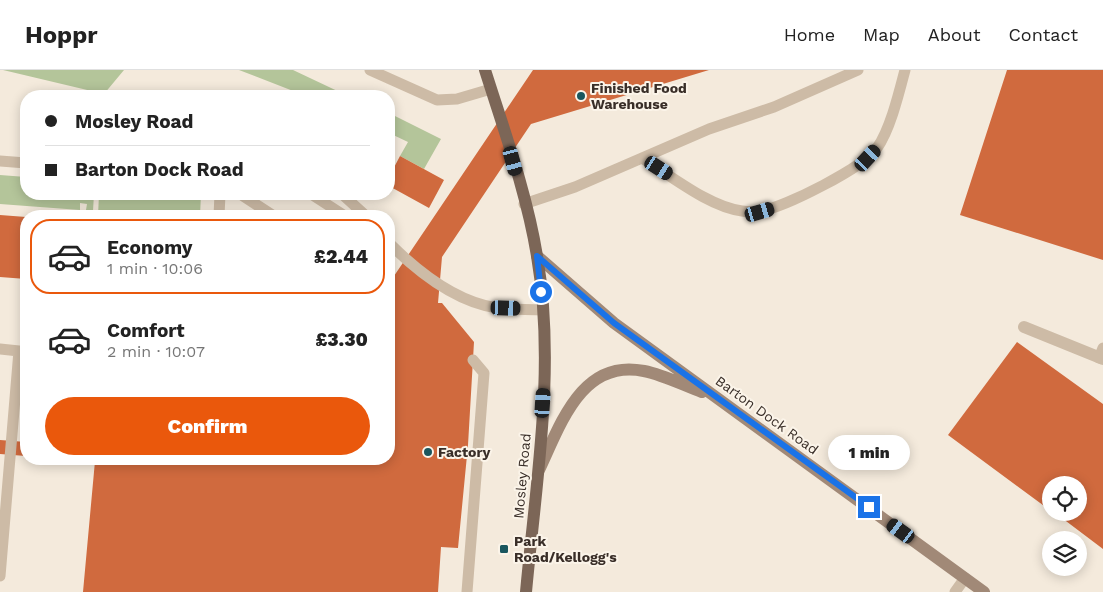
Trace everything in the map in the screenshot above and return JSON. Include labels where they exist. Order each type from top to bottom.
[{"type":"main road","name":"Mosley Road","points":[[485,70],[537,256],[544,310],[545,375],[526,592]]},
{"type":"main road","name":"Barton Dock Road","points":[[537,256],[614,323],[984,592]]},
{"type":"main road","points":[[537,476],[575,398],[598,378],[610,373],[631,370],[643,371],[718,398]]},
{"type":"street","points":[[1024,327],[1102,355]]},
{"type":"lane","points":[[370,70],[437,100],[457,99],[491,89]]},
{"type":"lane","points":[[524,204],[575,187],[709,129],[774,107],[858,70]]},
{"type":"lane","points":[[642,158],[722,206],[742,211],[760,212],[773,208],[838,178],[868,158],[877,148],[884,132],[905,70]]},
{"type":"lane","points":[[0,161],[20,163]]},
{"type":"lane","points":[[249,200],[265,210]]},
{"type":"lane","points":[[320,200],[335,210]]},
{"type":"lane","points":[[349,200],[359,210]]},
{"type":"lane","points":[[395,248],[422,272],[460,296],[476,303],[498,308],[544,310]]},
{"type":"lane","points":[[0,349],[19,351],[0,576]]},
{"type":"lane","points":[[467,592],[484,373],[473,360]]},
{"type":"lane","points":[[955,592],[965,578]]},
{"type":"green space","points":[[3,70],[124,70],[107,90],[87,90]]},
{"type":"green space","points":[[239,70],[293,70],[335,90],[291,90]]},
{"type":"green space","points":[[395,116],[441,139],[424,169],[400,156],[408,142],[395,136]]},
{"type":"green space","points":[[0,175],[20,177],[20,200],[94,200],[93,210],[86,210],[87,204],[80,203],[80,210],[0,204]]},
{"type":"green space","points":[[99,200],[201,200],[200,210],[98,210]]},
{"type":"building","name":"Factory","points":[[533,70],[709,70],[531,124],[442,257],[438,303],[442,303],[474,342],[468,445],[458,548],[441,547],[438,592],[83,592],[95,465],[395,465],[395,275]]},
{"type":"building","points":[[1007,70],[1103,70],[1103,260],[960,215]]},
{"type":"building","points":[[400,156],[444,180],[429,208],[395,189],[395,166]]},
{"type":"building","points":[[0,215],[20,217],[20,279],[0,277]]},
{"type":"building","points":[[1017,342],[1103,404],[1103,549],[1087,537],[1087,531],[1079,531],[1066,521],[1087,521],[1087,476],[1042,476],[1042,504],[948,435]]},
{"type":"building","points":[[0,440],[20,442],[20,456],[0,454]]},
{"type":"place","name":"Finished Food Warehouse","points":[[581,96]]},
{"type":"place","name":"Factory","points":[[428,452]]},
{"type":"place","name":"Park Road/Kellogg's","points":[[504,549]]},
{"type":"route","points":[[541,292],[537,256],[614,323],[869,507]]}]
